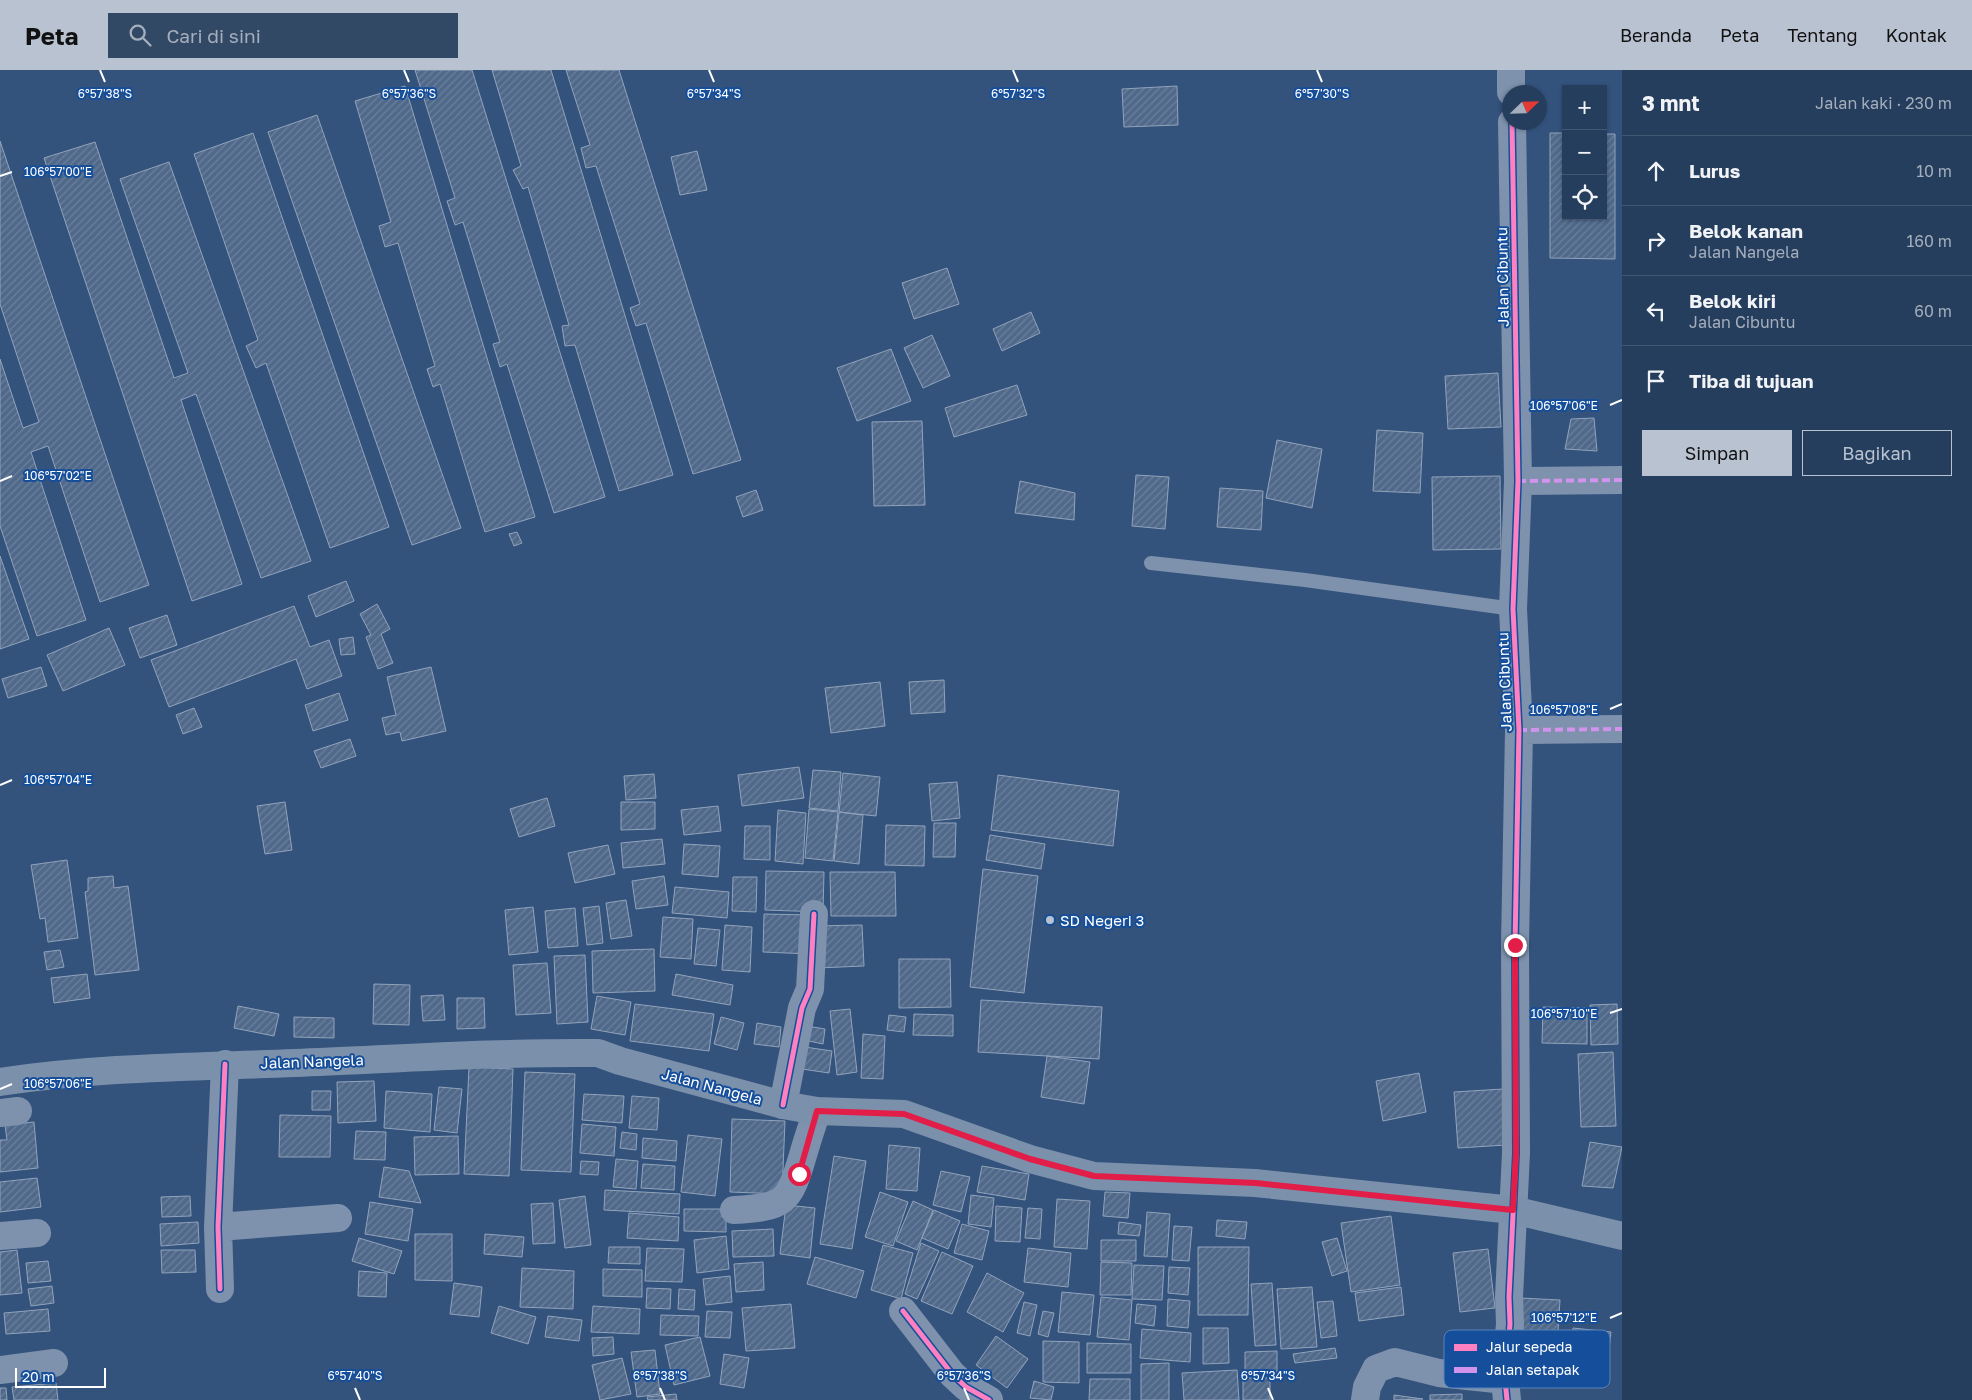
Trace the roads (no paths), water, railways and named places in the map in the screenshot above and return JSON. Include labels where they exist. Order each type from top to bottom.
[{"type":"main road","name":"Jalan Nangela","points":[[0,1082],[66,1072],[225,1064],[294,1063],[442,1055],[598,1053],[620,1061],[783,1105],[817,1111],[904,1114],[1030,1159],[1094,1176],[1256,1183],[1513,1210],[1622,1236]]},
{"type":"street","points":[[1511,70],[1511,85]]},
{"type":"street","name":"Jalan Cibuntu","points":[[1510,1330],[1509,1297],[1516,1154],[1515,945],[1519,730],[1513,609],[1518,481],[1512,130]]},
{"type":"street","points":[[1518,481],[1622,480]]},
{"type":"street","points":[[1519,730],[1622,729]]},
{"type":"street","points":[[783,1105],[802,1008],[810,989],[814,914]]},
{"type":"street","points":[[220,1288],[218,1228],[225,1064]]},
{"type":"street","points":[[734,1210],[767,1207],[786,1198],[799,1174],[817,1111]]},
{"type":"street","points":[[218,1228],[338,1218]]},
{"type":"street","points":[[0,1236],[37,1232]]},
{"type":"street","points":[[903,1311],[952,1374],[966,1387],[989,1400]]},
{"type":"street","points":[[1365,1400],[1367,1387],[1376,1369],[1395,1362],[1444,1374]]},
{"type":"street","points":[[0,1370],[54,1363]]},
{"type":"lane","points":[[1151,563],[1305,580],[1513,609]]},
{"type":"place","name":"SD Negeri 3","points":[[1050,920]]}]
